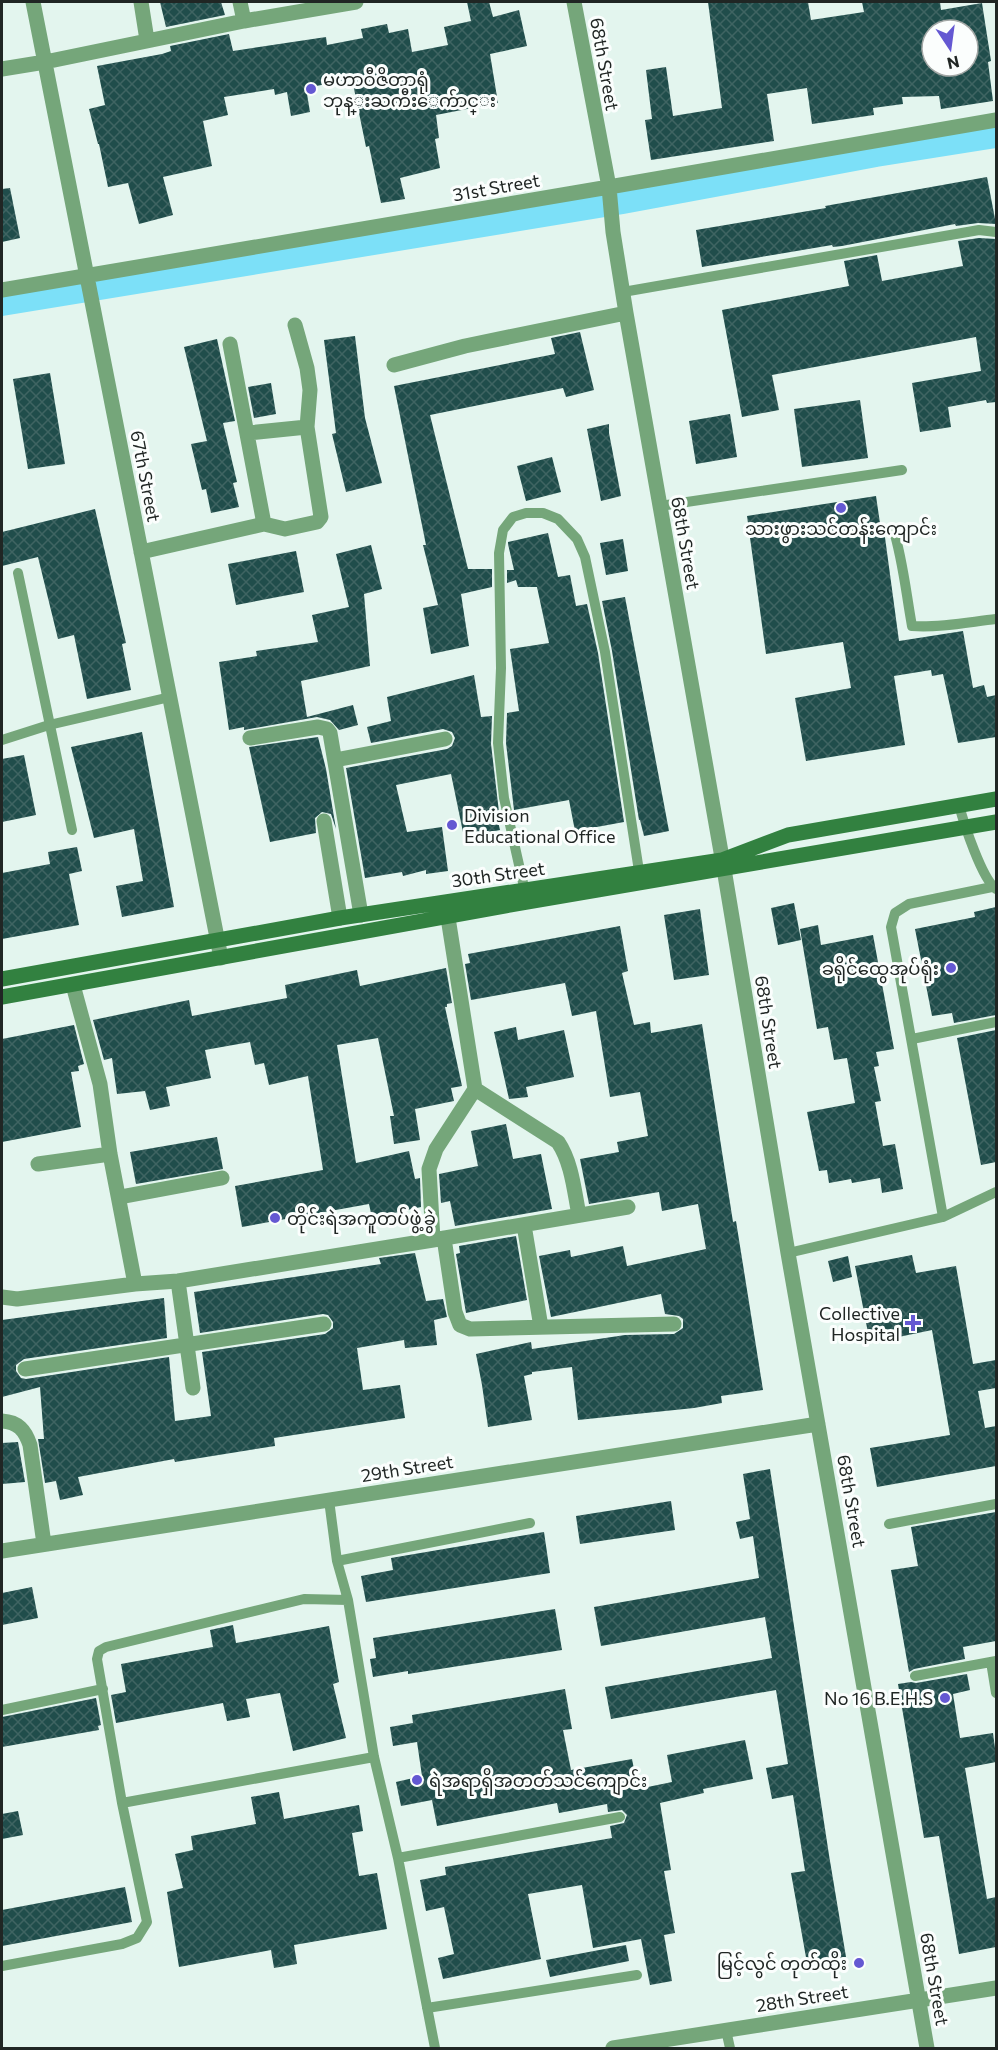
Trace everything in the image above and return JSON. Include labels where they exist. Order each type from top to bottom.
[{"type":"main road","name":"30th Street","points":[[2,997],[447,917],[526,896],[639,872],[723,864],[788,835],[996,799]]},
{"type":"main road","points":[[875,820],[877,842]]},
{"type":"main road","name":"30th Street","points":[[2,979],[340,918],[445,902],[526,896],[996,822]]},
{"type":"street","name":"67th Street","points":[[33,2],[221,958]]},
{"type":"street","points":[[141,2],[147,40]]},
{"type":"street","points":[[240,2],[244,21]]},
{"type":"street","points":[[2,69],[346,2]]},
{"type":"street","name":"68th Street","points":[[574,2],[609,193],[626,313],[927,2049]]},
{"type":"street","name":"31st Street","points":[[2,290],[609,193],[996,120]]},
{"type":"street","points":[[394,365],[531,331],[626,313]]},
{"type":"street","points":[[141,552],[264,524],[285,529],[317,522],[321,517],[307,427],[310,390],[307,368],[295,325]]},
{"type":"street","points":[[231,344],[264,524]]},
{"type":"street","points":[[248,434],[307,427]]},
{"type":"street","points":[[250,738],[318,727],[330,733],[361,915]]},
{"type":"street","points":[[335,760],[445,739]]},
{"type":"street","points":[[324,821],[340,918]]},
{"type":"street","points":[[445,902],[475,1089],[436,1149],[429,1169],[438,1239],[454,1312],[460,1325],[470,1329],[674,1324]]},
{"type":"street","points":[[74,985],[100,1084],[110,1154],[135,1284]]},
{"type":"street","points":[[475,1089],[558,1142],[565,1152],[570,1167],[579,1215]]},
{"type":"street","points":[[38,1164],[110,1154]]},
{"type":"street","points":[[120,1197],[222,1178]]},
{"type":"street","points":[[2,1297],[17,1299],[178,1281],[628,1207]]},
{"type":"street","points":[[524,1225],[541,1327]]},
{"type":"street","points":[[178,1281],[193,1388]]},
{"type":"street","points":[[26,1369],[324,1324]]},
{"type":"street","points":[[2,1421],[17,1424],[27,1434],[44,1544]]},
{"type":"street","name":"29th Street","points":[[2,1551],[818,1424]]},
{"type":"street","name":"28th Street","points":[[613,2049],[996,1988]]},
{"type":"lane","points":[[623,292],[979,230],[996,232]]},
{"type":"lane","points":[[660,506],[902,470]]},
{"type":"lane","points":[[526,896],[504,798],[498,742],[501,668],[499,553],[503,530],[513,518],[526,513],[543,513],[558,519],[577,539],[585,557],[605,652],[639,872]]},
{"type":"lane","points":[[894,528],[902,558],[912,626],[930,627],[996,619]]},
{"type":"lane","points":[[18,573],[72,830]]},
{"type":"lane","points":[[2,740],[49,724],[170,697]]},
{"type":"lane","points":[[943,1217],[891,927],[895,913],[909,904],[994,889],[965,827],[959,806]]},
{"type":"lane","points":[[912,1039],[996,1022]]},
{"type":"lane","points":[[788,1253],[943,1217],[996,1192]]},
{"type":"lane","points":[[329,1500],[337,1561],[348,1600],[375,1757],[398,1858],[435,2049]]},
{"type":"lane","points":[[889,1524],[996,1504]]},
{"type":"lane","points":[[337,1561],[530,1523]]},
{"type":"lane","points":[[2,1966],[122,1944],[137,1938],[147,1922],[122,1803],[97,1659],[99,1651],[106,1647],[304,1599],[348,1600]]},
{"type":"lane","points":[[915,1676],[994,1662],[996,1693]]},
{"type":"lane","points":[[2,1710],[103,1689]]},
{"type":"lane","points":[[122,1803],[375,1757]]},
{"type":"lane","points":[[398,1858],[620,1817]]},
{"type":"lane","points":[[427,2008],[637,1975]]},
{"type":"lane","points":[[726,2030],[730,2049]]},
{"type":"building","points":[[160,2],[221,2],[225,15],[166,27]]},
{"type":"building","points":[[467,2],[489,2],[493,17],[519,10],[527,46],[490,54],[498,103],[436,115],[439,138],[435,139],[440,168],[400,178],[405,199],[381,203],[369,146],[366,147],[352,79],[306,88],[310,112],[291,116],[287,92],[275,95],[274,89],[224,97],[228,115],[203,121],[212,166],[163,177],[173,215],[139,224],[128,183],[108,187],[89,109],[105,105],[97,66],[162,54],[171,51],[170,46],[229,34],[233,51],[326,37],[327,45],[363,38],[361,29],[387,24],[389,33],[408,29],[412,52],[448,45],[444,27],[471,21]]},
{"type":"building","points":[[708,2],[808,2],[811,20],[864,12],[862,2],[940,2],[941,10],[982,3],[991,61],[988,62],[993,101],[941,109],[939,96],[902,97],[903,104],[873,108],[874,115],[812,124],[807,88],[767,94],[774,141],[651,160],[645,120],[652,119],[646,70],[666,67],[673,116],[722,108]]},
{"type":"building","points":[[987,177],[996,224],[978,223],[956,226],[955,224],[842,246],[833,247],[832,245],[702,267],[696,230]]},
{"type":"building","points":[[10,188],[20,238],[2,242],[2,189]]},
{"type":"building","points":[[979,238],[996,239],[996,402],[987,403],[986,400],[948,407],[951,427],[920,432],[912,383],[981,371],[976,337],[772,375],[779,410],[742,417],[722,310],[849,286],[844,261],[877,255],[882,281],[963,266],[958,241]]},
{"type":"building","points":[[580,332],[594,390],[566,397],[563,388],[430,415],[468,569],[492,569],[492,587],[461,594],[469,646],[431,654],[423,608],[438,605],[423,545],[426,545],[394,386],[555,354],[551,338]]},
{"type":"building","points":[[355,336],[365,418],[382,483],[346,492],[332,434],[336,433],[324,340]]},
{"type":"building","points":[[217,339],[235,421],[223,423],[237,482],[233,483],[239,507],[211,513],[206,489],[202,490],[191,444],[207,441],[184,347]]},
{"type":"building","points":[[50,373],[65,464],[28,469],[13,379]]},
{"type":"building","points":[[271,383],[276,414],[254,418],[248,387]]},
{"type":"building","points":[[860,400],[868,458],[802,467],[794,409]]},
{"type":"building","points":[[730,414],[737,457],[696,464],[689,421]]},
{"type":"building","points":[[609,424],[621,496],[601,501],[587,429]]},
{"type":"building","points":[[552,457],[561,492],[526,501],[517,466]]},
{"type":"building","points":[[876,496],[881,530],[884,530],[899,641],[963,631],[973,688],[984,685],[987,697],[996,695],[996,737],[958,743],[943,674],[932,676],[931,670],[894,676],[905,745],[806,761],[795,698],[851,688],[843,642],[766,654],[747,516]]},
{"type":"building","points":[[95,509],[126,643],[122,644],[131,690],[87,699],[74,635],[58,639],[38,557],[2,566],[2,532]]},
{"type":"building","points":[[548,533],[558,577],[570,575],[576,606],[587,604],[598,653],[624,822],[575,831],[569,800],[514,810],[506,743],[507,713],[519,711],[510,649],[549,643],[537,587],[518,587],[516,580],[507,583],[507,570],[514,570],[508,542]]},
{"type":"building","points":[[623,539],[628,571],[606,575],[600,543]]},
{"type":"building","points":[[371,545],[382,589],[364,594],[370,666],[301,681],[307,717],[353,705],[358,725],[339,730],[330,720],[317,717],[244,730],[244,727],[229,730],[219,662],[257,656],[256,651],[318,642],[312,615],[349,607],[336,554]]},
{"type":"building","points":[[296,551],[304,592],[236,605],[228,564]]},
{"type":"building","points":[[625,597],[669,831],[644,836],[639,820],[602,601]]},
{"type":"building","points":[[474,675],[481,717],[492,716],[491,744],[499,812],[496,813],[500,830],[464,837],[451,774],[396,785],[407,832],[442,827],[448,871],[426,874],[426,870],[403,876],[402,872],[365,878],[346,768],[447,749],[452,746],[455,738],[452,732],[443,729],[371,743],[367,727],[391,721],[387,697]]},
{"type":"building","points":[[142,732],[174,907],[122,917],[116,886],[143,881],[134,829],[94,838],[71,747]]},
{"type":"building","points":[[318,737],[336,829],[331,814],[322,812],[315,818],[316,833],[270,842],[249,747]]},
{"type":"building","points":[[24,755],[36,815],[2,822],[2,759]]},
{"type":"building","points":[[77,847],[82,871],[69,874],[79,925],[2,939],[2,873],[50,864],[48,852]]},
{"type":"building","points":[[794,903],[801,940],[778,945],[771,908]]},
{"type":"building","name":"ခရိုင်ထွေအုပ်ရုံး","points":[[996,907],[996,1015],[954,1023],[952,1013],[932,1016],[915,929],[975,917],[974,912]]},
{"type":"building","points":[[700,909],[709,975],[674,980],[664,915]]},
{"type":"building","points":[[818,925],[821,945],[873,935],[894,1049],[876,1052],[879,1066],[874,1067],[881,1101],[875,1102],[883,1146],[895,1144],[903,1189],[882,1193],[880,1178],[852,1183],[851,1179],[829,1183],[827,1170],[819,1171],[807,1112],[855,1103],[847,1058],[834,1060],[828,1027],[817,1029],[800,929]]},
{"type":"building","points":[[620,926],[628,971],[622,973],[634,1025],[650,1022],[651,1033],[702,1024],[733,1222],[736,1221],[763,1390],[721,1396],[722,1403],[694,1408],[578,1420],[572,1367],[532,1372],[524,1376],[532,1420],[488,1427],[476,1354],[531,1342],[532,1349],[625,1335],[674,1334],[683,1328],[683,1319],[679,1316],[665,1314],[661,1294],[551,1317],[539,1256],[570,1250],[571,1257],[623,1246],[627,1266],[706,1249],[698,1204],[662,1211],[659,1192],[589,1204],[580,1159],[619,1152],[617,1142],[648,1136],[640,1092],[610,1097],[596,1011],[572,1016],[565,983],[471,1000],[465,964],[470,963],[468,954]]},
{"type":"building","points":[[446,968],[452,1003],[445,1007],[462,1086],[451,1088],[454,1101],[415,1109],[420,1140],[394,1144],[390,1116],[394,1116],[378,1038],[337,1045],[356,1163],[409,1151],[415,1179],[420,1178],[421,1207],[372,1218],[369,1204],[242,1227],[235,1186],[323,1170],[308,1076],[269,1085],[264,1063],[255,1065],[250,1042],[205,1050],[211,1078],[166,1087],[170,1106],[150,1110],[145,1091],[117,1094],[112,1058],[104,1060],[93,1020],[189,1000],[192,1016],[287,998],[285,985],[357,970],[360,986]]},
{"type":"building","points":[[74,1025],[84,1064],[78,1066],[79,1071],[71,1072],[81,1127],[2,1142],[2,1039]]},
{"type":"building","points":[[516,1027],[518,1040],[564,1030],[574,1077],[526,1087],[528,1097],[509,1099],[494,1032]]},
{"type":"building","points":[[996,1030],[996,1162],[981,1165],[957,1038]]},
{"type":"building","points":[[506,1124],[513,1159],[541,1154],[552,1209],[455,1226],[450,1201],[441,1203],[439,1174],[478,1166],[471,1131]]},
{"type":"building","points":[[217,1137],[223,1169],[136,1184],[130,1152]]},
{"type":"building","points":[[516,1236],[527,1300],[466,1313],[456,1254],[460,1253],[459,1246]]},
{"type":"building","points":[[415,1253],[426,1301],[443,1299],[447,1317],[434,1320],[437,1345],[405,1348],[404,1340],[357,1348],[363,1390],[400,1385],[405,1418],[274,1438],[275,1446],[175,1462],[174,1459],[78,1477],[83,1495],[60,1500],[56,1481],[45,1483],[38,1439],[44,1439],[40,1387],[2,1397],[2,1320],[164,1298],[167,1338],[24,1359],[16,1365],[16,1371],[21,1378],[26,1379],[169,1357],[175,1421],[211,1416],[202,1352],[325,1334],[333,1328],[333,1322],[328,1315],[323,1314],[200,1333],[194,1292],[381,1264],[379,1258]]},
{"type":"building","points":[[912,1255],[916,1273],[956,1266],[973,1364],[996,1360],[996,1388],[978,1391],[985,1428],[996,1426],[996,1466],[877,1487],[870,1448],[950,1435],[932,1330],[870,1343],[855,1266]]},
{"type":"building","points":[[848,1256],[852,1277],[833,1282],[828,1261]]},
{"type":"building","points":[[18,1442],[25,1482],[2,1484],[2,1443]]},
{"type":"building","points":[[770,1469],[846,1957],[807,1963],[791,1873],[805,1871],[793,1795],[772,1799],[766,1768],[788,1764],[776,1690],[611,1719],[605,1687],[772,1658],[765,1617],[601,1646],[594,1607],[759,1578],[753,1536],[740,1539],[736,1522],[750,1519],[743,1474]]},
{"type":"building","points":[[671,1501],[675,1530],[580,1544],[576,1516]]},
{"type":"building","points":[[996,1512],[996,1641],[963,1647],[965,1659],[909,1672],[891,1570],[918,1566],[911,1527]]},
{"type":"building","points":[[544,1532],[550,1573],[366,1602],[361,1576],[393,1570],[391,1558]]},
{"type":"building","points":[[32,1587],[38,1618],[2,1625],[2,1593]]},
{"type":"building","points":[[555,1609],[562,1650],[408,1674],[408,1671],[373,1677],[370,1659],[376,1658],[373,1638]]},
{"type":"building","points":[[233,1625],[236,1643],[329,1626],[339,1682],[333,1684],[346,1738],[293,1751],[280,1693],[246,1699],[250,1717],[227,1721],[223,1703],[116,1723],[111,1695],[126,1692],[121,1664],[213,1647],[210,1630]]},
{"type":"building","points":[[967,1674],[970,1690],[953,1694],[960,1738],[993,1733],[996,1756],[996,1762],[965,1768],[987,1899],[996,1897],[996,1947],[959,1954],[939,1836],[924,1838],[898,1684]]},
{"type":"building","points":[[565,1689],[572,1729],[563,1730],[571,1770],[632,1759],[638,1789],[672,1782],[667,1755],[745,1740],[753,1779],[703,1789],[704,1793],[660,1803],[671,1870],[664,1871],[675,1933],[664,1935],[672,1981],[650,1985],[641,1939],[593,1948],[582,1885],[528,1894],[541,1959],[443,1979],[438,1958],[454,1954],[444,1907],[426,1911],[420,1880],[446,1875],[445,1867],[612,1838],[610,1826],[624,1823],[627,1815],[622,1810],[608,1812],[607,1804],[559,1813],[557,1803],[437,1826],[432,1800],[401,1806],[396,1782],[422,1776],[417,1742],[393,1746],[390,1727],[413,1723],[412,1715]]},
{"type":"building","points":[[96,1698],[101,1725],[98,1726],[99,1730],[2,1747],[2,1717]]},
{"type":"building","points":[[279,1792],[284,1819],[359,1805],[363,1831],[352,1833],[359,1876],[377,1873],[387,1929],[294,1945],[297,1964],[274,1968],[271,1950],[179,1967],[167,1892],[183,1888],[175,1854],[193,1850],[191,1836],[256,1824],[251,1797]]},
{"type":"building","points":[[18,1811],[23,1835],[2,1839],[2,1814]]},
{"type":"building","points":[[125,1887],[132,1922],[2,1946],[2,1910]]},
{"type":"building","points":[[626,1945],[629,1961],[550,1977],[546,1960]]},
{"type":"waterway","points":[[2,304],[623,202],[876,155],[996,136]]},
{"type":"place","name":"မဟာဝီဇိတာရုံ ဘုန္းႀကီးေက်ာင္း","points":[[311,89]]},
{"type":"place","name":"သားဖွားသင်တန်းကျောင်း","points":[[841,508]]},
{"type":"place","name":"Division Educational Office","points":[[452,825]]},
{"type":"place","name":"ခရိုင်ထွေအုပ်ရုံး","points":[[951,968]]},
{"type":"place","name":"တိုင်းရဲအကူတပ်ဖွဲ့ခွဲ","points":[[275,1218]]},
{"type":"place","name":"Collective Hospital","points":[[913,1323]]},
{"type":"place","name":"No 16 B.E.H.S","points":[[945,1698]]},
{"type":"place","name":"ရဲအရာရှိအတတ်သင်ကျောင်း","points":[[417,1780]]},
{"type":"place","name":"မြင့်လွင် တုတ်ထိုး","points":[[859,1963]]}]
